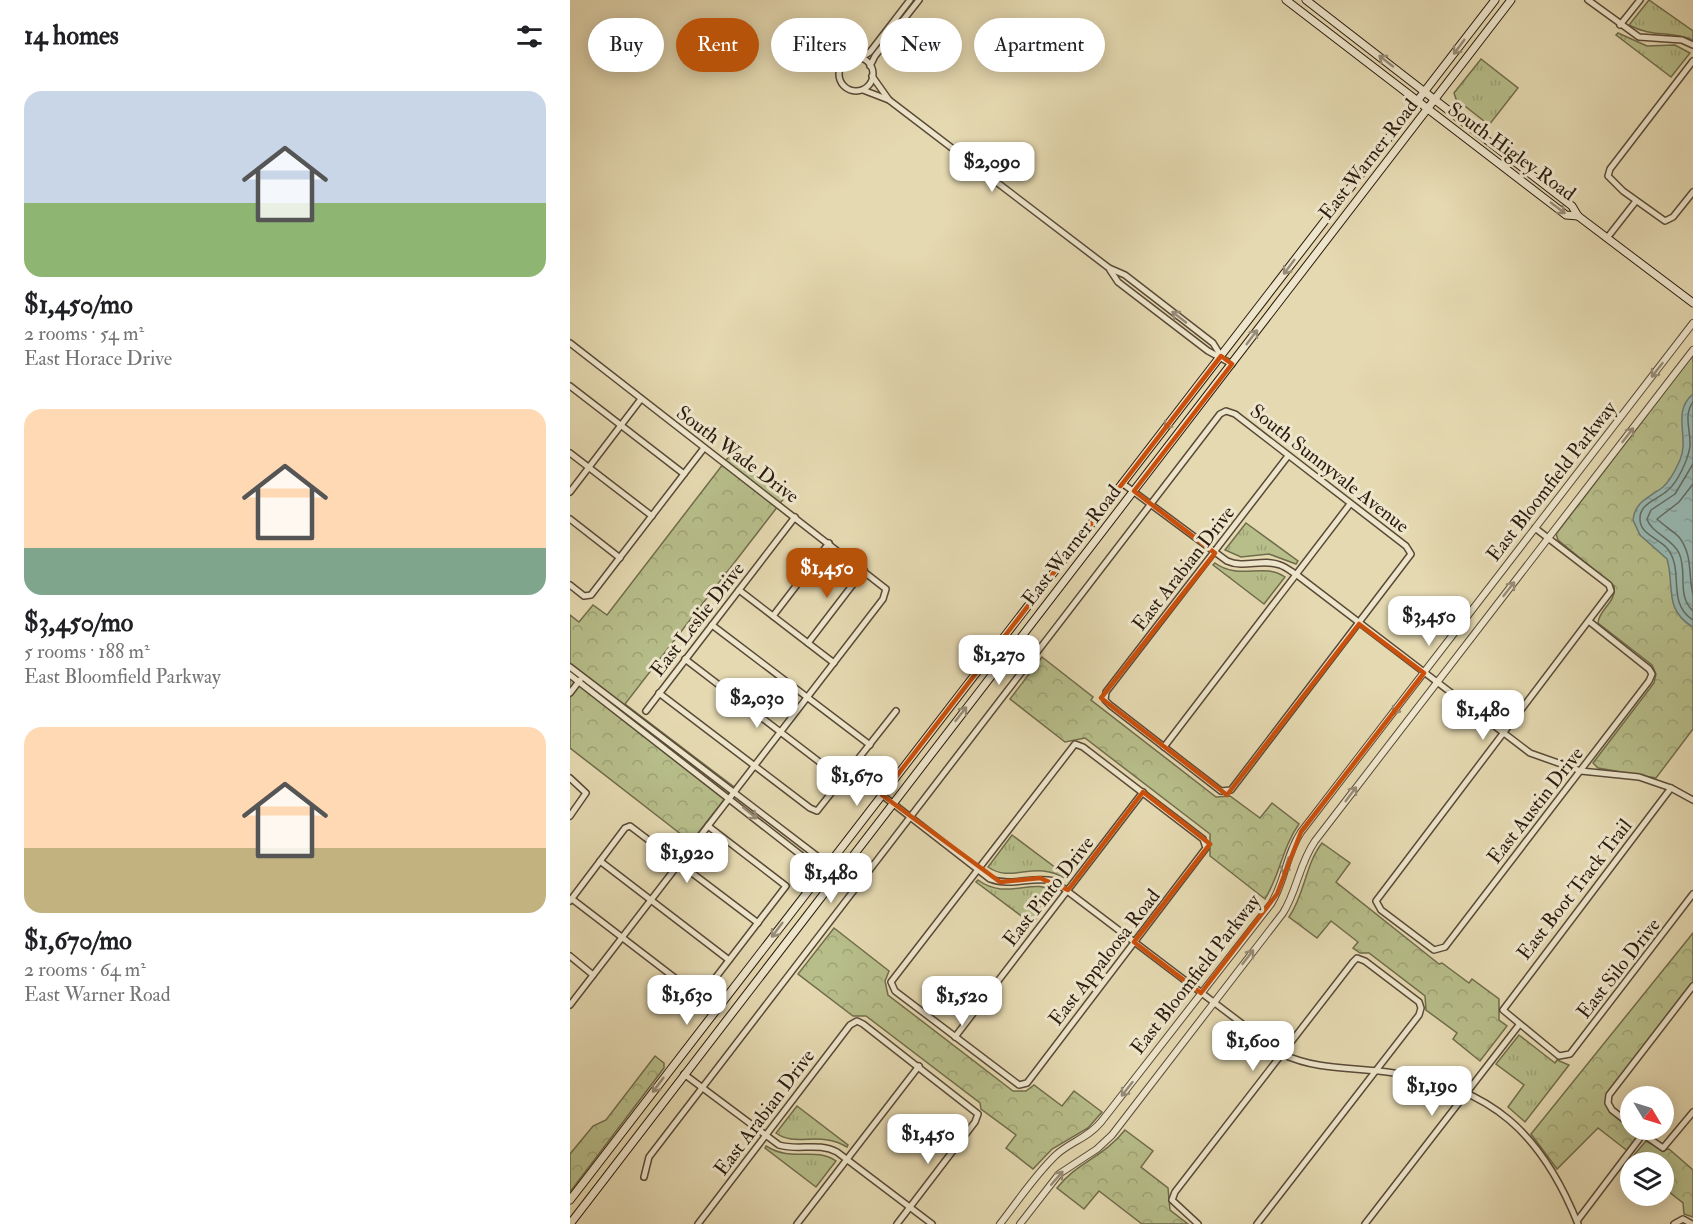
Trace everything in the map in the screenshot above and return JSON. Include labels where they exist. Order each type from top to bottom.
[{"type":"main road","name":"South Higley Road","points":[[1286,0],[1566,215],[1578,216]]},
{"type":"main road","name":"South Higley Road","points":[[1306,0],[1572,206],[1578,216],[1693,303]]},
{"type":"main road","name":"East Warner Road","points":[[570,1200],[1494,0]]},
{"type":"main road","name":"East Warner Road","points":[[570,1224],[1511,0]]},
{"type":"main road","points":[[1310,238],[1321,247]]},
{"type":"main road","points":[[986,657],[999,666]]},
{"type":"street","points":[[868,53],[910,0]]},
{"type":"street","points":[[889,100],[873,76],[870,66],[875,56],[919,0]]},
{"type":"street","points":[[1588,0],[1639,37],[1682,40],[1693,45]]},
{"type":"street","points":[[1620,25],[1640,0]]},
{"type":"street","points":[[1693,61],[1610,169],[1608,176],[1611,182],[1665,221],[1673,217],[1693,192]]},
{"type":"street","points":[[842,72],[840,78],[850,90],[861,90],[889,100],[1109,268],[1125,275],[1213,343],[1221,356],[1232,364]]},
{"type":"street","points":[[861,90],[869,85],[873,76]]},
{"type":"street","points":[[1607,238],[1636,201]]},
{"type":"street","name":"East Bloomfield Parkway","points":[[1000,1224],[1046,1165],[1059,1152],[1094,1131],[1201,993],[1277,894],[1292,847],[1301,832],[1693,323]]},
{"type":"street","name":"South Wade Drive","points":[[570,343],[886,589],[883,599],[834,663]]},
{"type":"street","name":"East Bloomfield Parkway","points":[[1020,1224],[1059,1174],[1097,1149],[1112,1135],[1288,904],[1304,858],[1315,842],[1693,350]]},
{"type":"street","points":[[570,386],[684,474]]},
{"type":"street","points":[[570,492],[641,399]]},
{"type":"street","name":"South Sunnyvale Avenue","points":[[1151,504],[1220,414],[1226,411],[1235,414],[1406,546],[1411,554],[1359,624]]},
{"type":"street","points":[[570,585],[584,596],[591,595],[704,448]]},
{"type":"street","points":[[570,453],[652,516]]},
{"type":"street","name":"East Arabian Drive","points":[[1164,747],[1105,700],[1106,692],[1288,456]]},
{"type":"street","points":[[1122,483],[1215,553],[1237,565],[1268,563],[1281,565],[1297,575],[1530,753],[1581,771],[1623,774],[1671,788],[1693,800]]},
{"type":"street","points":[[644,1177],[649,1157],[1151,504]]},
{"type":"street","points":[[1350,504],[1164,747],[1221,791],[1231,790],[1359,624]]},
{"type":"street","name":"East Leslie Drive","points":[[646,711],[795,517]]},
{"type":"street","points":[[570,519],[620,558]]},
{"type":"street","points":[[1503,734],[1590,622],[1611,591],[1609,585],[1535,528]]},
{"type":"street","points":[[773,616],[829,543]]},
{"type":"street","points":[[808,643],[864,570]]},
{"type":"street","points":[[570,1005],[834,663],[739,590]]},
{"type":"street","name":"East Austin Drive","points":[[1503,734],[1376,902],[1381,910],[1434,950],[1440,951],[1581,771],[1652,674],[1649,669],[1590,622]]},
{"type":"street","points":[[712,625],[870,745]]},
{"type":"street","points":[[686,659],[843,780]]},
{"type":"street","points":[[570,667],[581,679],[812,863],[825,867]]},
{"type":"street","points":[[570,675],[581,679],[734,792],[817,856],[825,867],[837,876]]},
{"type":"street","points":[[570,693],[581,679]]},
{"type":"street","points":[[659,693],[817,811],[896,711]]},
{"type":"street","points":[[955,1037],[895,991],[892,985],[893,978],[1075,744],[1083,747],[1143,792]]},
{"type":"street","points":[[570,778],[586,793],[570,816]]},
{"type":"street","name":"East Boot Track Trail","points":[[1519,1025],[1503,1010],[1671,788]]},
{"type":"street","name":"East Appaloosa Road","points":[[955,1037],[1014,1083],[1022,1085],[1027,1083],[1205,851],[1206,845],[1203,839],[1143,792]]},
{"type":"street","name":"East Pinto Drive","points":[[955,1037],[1143,792]]},
{"type":"street","points":[[882,795],[978,869],[1000,882],[1040,878],[1054,881],[1068,890],[1212,1003],[1282,1054],[1314,1066],[1394,1073],[1446,1084],[1466,1092],[1503,1115],[1549,1163],[1577,1222],[1638,1140]]},
{"type":"street","points":[[701,998],[571,900],[625,828],[630,826],[758,923]]},
{"type":"street","points":[[690,1011],[786,886],[708,826]]},
{"type":"street","points":[[600,861],[729,960]]},
{"type":"street","name":"East Silo Drive","points":[[1519,1025],[1559,1056],[1564,1057],[1570,1054],[1693,894]]},
{"type":"street","points":[[570,956],[593,975]]},
{"type":"street","points":[[1198,1224],[1172,1200],[1175,1192],[1357,958],[1419,1002],[1421,1008],[1257,1224]]},
{"type":"street","points":[[1620,1116],[1608,1103],[1609,1095],[1693,987]]},
{"type":"street","name":"East Arabian Drive","points":[[698,1224],[850,1025],[857,1021],[864,1024],[919,1066]]},
{"type":"street","points":[[1365,1224],[1519,1025]]},
{"type":"street","points":[[797,1224],[919,1066],[978,1114],[975,1122],[897,1224]]},
{"type":"street","points":[[684,1074],[765,1136],[788,1148],[828,1147],[932,1224]]},
{"type":"street","points":[[1674,1135],[1693,1112]]},
{"type":"street","points":[[1652,1140],[1663,1148],[1670,1140]]},
{"type":"street","points":[[1674,1224],[1683,1219],[1692,1224]]},
{"type":"highlighted area","points":[[1221,356],[1232,364],[1134,491],[1215,553],[1101,698],[1227,795],[1359,624],[1424,673],[1301,832],[1277,894],[1201,993],[1134,942],[1210,844],[1143,792],[1068,890],[1040,878],[1000,882],[882,795]]},
{"type":"green space","points":[[1649,0],[1693,31],[1693,40],[1646,31],[1629,25]]},
{"type":"green space","points":[[1618,33],[1647,46],[1675,45],[1690,53],[1671,77],[1616,35]]},
{"type":"green space","points":[[1481,59],[1518,88],[1489,125],[1456,99],[1454,93]]},
{"type":"green space","points":[[1693,355],[1693,729],[1656,778],[1598,768],[1593,763],[1654,683],[1656,674],[1652,665],[1598,623],[1601,614],[1613,597],[1614,586],[1558,540],[1556,534]]},
{"type":"green space","points":[[730,455],[785,497],[625,704],[734,787],[691,842],[570,748],[570,615],[579,622],[593,605],[607,615]]},
{"type":"green space","points":[[1246,523],[1298,561],[1296,564],[1269,554],[1241,557],[1225,550]]},
{"type":"green space","points":[[1215,563],[1233,571],[1268,571],[1285,577],[1264,604],[1213,565]]},
{"type":"green space","points":[[1042,657],[1093,697],[1091,700],[1216,797],[1230,796],[1260,818],[1272,803],[1299,824],[1265,899],[1210,856],[1210,834],[1085,738],[1065,742],[1010,699]]},
{"type":"green space","points":[[1012,835],[1068,877],[1066,879],[1055,873],[1044,871],[997,872],[988,867]]},
{"type":"green space","points":[[1322,843],[1350,863],[1336,882],[1439,964],[1442,963],[1469,983],[1472,979],[1499,999],[1499,1020],[1507,1026],[1480,1061],[1453,1039],[1457,1033],[1426,1010],[1425,996],[1369,953],[1360,953],[1353,948],[1358,942],[1331,921],[1317,938],[1289,917],[1299,899],[1316,852]]},
{"type":"green space","points":[[978,880],[1000,889],[1039,886],[1056,893],[1032,924],[976,882]]},
{"type":"green space","points":[[834,928],[889,971],[885,981],[888,995],[1013,1091],[1026,1091],[1034,1085],[1062,1106],[1074,1091],[1102,1112],[1088,1128],[1052,1149],[1033,1169],[1006,1148],[1016,1135],[981,1109],[980,1103],[866,1016],[853,1016],[798,974]]},
{"type":"green space","points":[[1693,933],[1693,986],[1609,1095],[1608,1103],[1620,1114],[1620,1140],[1638,1140],[1629,1152],[1598,1128],[1557,1169],[1531,1134]]},
{"type":"green space","points":[[1519,1035],[1555,1063],[1557,1060],[1569,1065],[1525,1122],[1508,1107],[1524,1085],[1496,1064]]},
{"type":"green space","points":[[655,1056],[664,1063],[664,1068],[570,1192],[570,1154],[593,1126],[606,1120]]},
{"type":"green space","points":[[797,1106],[848,1145],[847,1147],[827,1140],[792,1139],[776,1133]]},
{"type":"green space","points":[[1125,1130],[1153,1151],[1141,1167],[1168,1188],[1170,1210],[1188,1224],[1142,1224],[1099,1191],[1084,1209],[1057,1188],[1073,1172],[1108,1147]]},
{"type":"green space","points":[[1646,1141],[1672,1152],[1637,1152]]},
{"type":"green space","points":[[766,1146],[785,1153],[820,1155],[836,1161],[816,1187],[765,1148]]},
{"type":"green space","points":[[1674,1153],[1693,1170],[1693,1217],[1684,1214],[1683,1203],[1674,1196]]},
{"type":"water","points":[[1693,394],[1693,627],[1677,613],[1672,596],[1667,559],[1640,535],[1633,520],[1640,504],[1666,484],[1677,467],[1683,451],[1683,409]]}]
